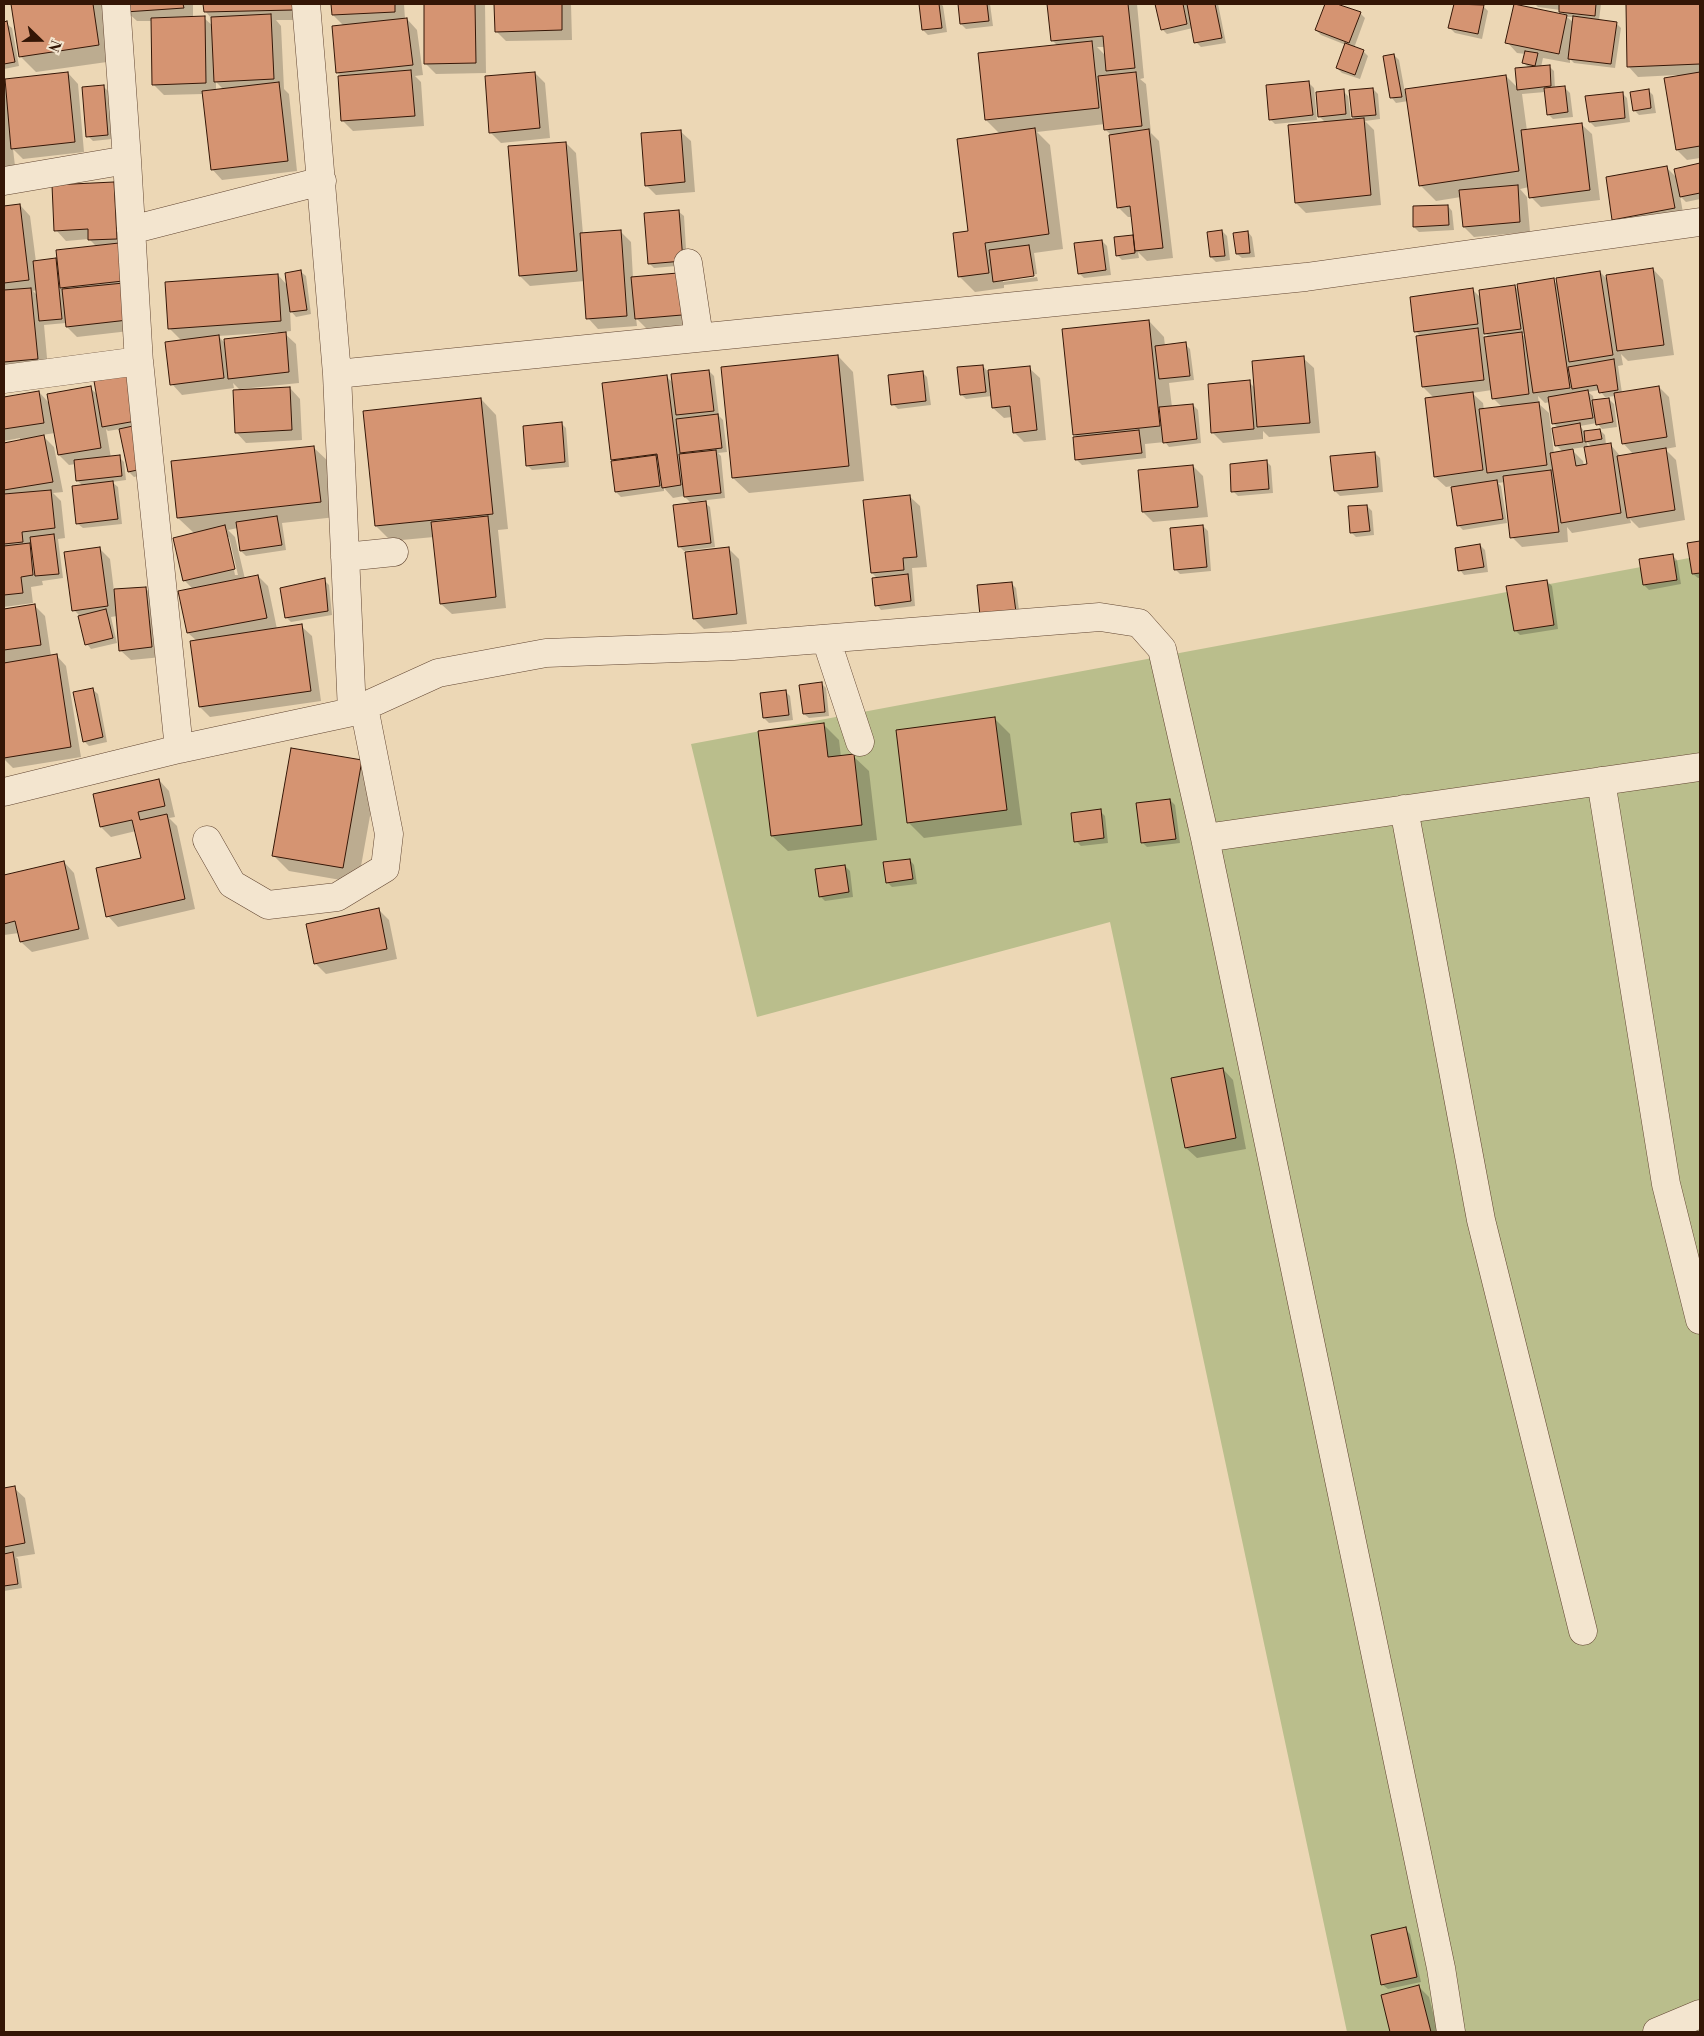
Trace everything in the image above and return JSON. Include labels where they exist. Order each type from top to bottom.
[{"type":"street","points":[[116,4],[132,230],[139,363],[179,749]]},
{"type":"street","points":[[207,840],[232,884],[268,905],[337,897],[385,868],[389,834],[358,709],[345,557],[337,374],[306,4]]},
{"type":"street","points":[[4,181],[127,160]]},
{"type":"street","points":[[132,230],[322,181]]},
{"type":"street","points":[[337,374],[1306,277],[1700,222]]},
{"type":"street","points":[[688,263],[699,337]]},
{"type":"street","points":[[4,379],[139,361],[139,363]]},
{"type":"street","points":[[345,557],[394,552]]},
{"type":"street","points":[[4,792],[179,749],[358,709],[438,673],[546,653],[733,646],[1100,617],[1139,623],[1162,649],[1205,838],[1439,1958],[1451,2032]]},
{"type":"street","points":[[826,639],[860,742]]},
{"type":"street","points":[[1205,838],[1700,767]]},
{"type":"street","points":[[1602,781],[1666,1184],[1700,1320]]},
{"type":"street","points":[[1404,809],[1481,1220],[1583,1631]]},
{"type":"street","points":[[1657,2032],[1700,2014]]},
{"type":"green space","points":[[1700,556],[1700,2032],[1347,2032],[1110,922],[757,1017],[691,744]]},
{"type":"building","points":[[11,4],[93,4],[99,45],[19,57]]},
{"type":"building","points":[[125,4],[183,4],[184,8],[125,12]]},
{"type":"building","points":[[203,4],[293,4],[293,10],[204,12]]},
{"type":"building","points":[[331,4],[395,4],[395,12],[332,15]]},
{"type":"building","points":[[424,4],[475,4],[476,63],[424,64]]},
{"type":"building","points":[[494,4],[562,4],[562,30],[495,32]]},
{"type":"building","points":[[919,4],[939,4],[942,28],[922,30]]},
{"type":"building","points":[[958,4],[987,4],[989,21],[960,24]]},
{"type":"building","points":[[1047,4],[1128,4],[1135,68],[1106,71],[1103,36],[1051,41]]},
{"type":"building","points":[[1155,4],[1183,4],[1187,24],[1161,30]]},
{"type":"building","points":[[1187,4],[1215,4],[1222,38],[1194,43]]},
{"type":"building","points":[[1325,4],[1337,4],[1361,12],[1349,43],[1315,30]]},
{"type":"building","points":[[1454,4],[1484,5],[1478,34],[1448,28]]},
{"type":"building","points":[[1514,4],[1567,15],[1559,54],[1505,43]]},
{"type":"building","points":[[1559,4],[1596,4],[1595,16],[1559,12]]},
{"type":"building","points":[[1626,4],[1700,4],[1700,64],[1627,67]]},
{"type":"building","points":[[271,14],[274,79],[214,82],[211,17]]},
{"type":"building","points":[[205,16],[206,83],[152,85],[151,18]]},
{"type":"building","points":[[1573,16],[1617,22],[1611,64],[1568,59]]},
{"type":"building","points":[[407,18],[413,65],[336,73],[332,26]]},
{"type":"building","points":[[7,21],[15,62],[4,64],[4,22]]},
{"type":"building","points":[[1092,41],[1099,108],[985,120],[978,53]]},
{"type":"building","points":[[1345,43],[1364,50],[1355,75],[1336,68]]},
{"type":"building","points":[[1525,51],[1538,53],[1535,66],[1522,63]]},
{"type":"building","points":[[1394,54],[1402,97],[1390,98],[1383,56]]},
{"type":"building","points":[[1550,65],[1551,86],[1517,90],[1515,68]]},
{"type":"building","points":[[411,70],[415,116],[341,121],[338,76]]},
{"type":"building","points":[[68,72],[75,142],[11,149],[5,79]]},
{"type":"building","points":[[535,72],[540,128],[489,133],[485,76]]},
{"type":"building","points":[[1136,72],[1142,126],[1104,130],[1098,76]]},
{"type":"building","points":[[1700,72],[1700,146],[1676,150],[1664,78]]},
{"type":"building","points":[[1506,75],[1519,171],[1419,186],[1405,89]]},
{"type":"building","points":[[1309,81],[1313,115],[1269,120],[1266,85]]},
{"type":"building","points":[[279,82],[288,161],[211,170],[202,91]]},
{"type":"building","points":[[104,85],[108,135],[86,137],[82,87]]},
{"type":"building","points":[[1565,86],[1568,112],[1547,115],[1544,88]]},
{"type":"building","points":[[1373,88],[1376,115],[1352,117],[1349,90]]},
{"type":"building","points":[[1344,89],[1346,114],[1318,117],[1316,92]]},
{"type":"building","points":[[1649,89],[1651,108],[1633,111],[1630,92]]},
{"type":"building","points":[[1623,92],[1625,118],[1589,122],[1585,96]]},
{"type":"building","points":[[1364,118],[1371,195],[1295,203],[1288,125]]},
{"type":"building","points":[[1582,123],[1590,190],[1529,198],[1521,130]]},
{"type":"building","points":[[1035,128],[1049,234],[985,243],[989,273],[958,277],[953,233],[968,231],[957,139]]},
{"type":"building","points":[[1149,129],[1163,248],[1135,251],[1130,206],[1117,208],[1109,135]]},
{"type":"building","points":[[681,130],[685,182],[645,186],[641,133]]},
{"type":"building","points":[[566,142],[577,271],[519,276],[508,146]]},
{"type":"building","points":[[1700,163],[1700,193],[1680,197],[1674,169]]},
{"type":"building","points":[[1667,166],[1675,208],[1612,220],[1606,177]]},
{"type":"building","points":[[114,182],[117,239],[88,240],[88,229],[54,231],[52,185]]},
{"type":"building","points":[[1518,185],[1520,222],[1463,227],[1459,190]]},
{"type":"building","points":[[20,204],[29,280],[4,283],[4,206]]},
{"type":"building","points":[[1448,205],[1449,225],[1413,227],[1413,206]]},
{"type":"building","points":[[679,210],[683,261],[648,264],[644,213]]},
{"type":"building","points":[[621,230],[627,316],[586,319],[580,233]]},
{"type":"building","points":[[1222,230],[1225,256],[1210,257],[1207,232]]},
{"type":"building","points":[[1248,231],[1250,253],[1236,254],[1233,233]]},
{"type":"building","points":[[1133,235],[1135,253],[1116,256],[1114,237]]},
{"type":"building","points":[[1102,240],[1106,270],[1078,274],[1074,243]]},
{"type":"building","points":[[119,243],[123,281],[60,288],[56,250]]},
{"type":"building","points":[[1029,245],[1034,276],[993,282],[989,250]]},
{"type":"building","points":[[56,258],[62,319],[39,321],[33,261]]},
{"type":"building","points":[[1653,268],[1664,345],[1617,351],[1606,275]]},
{"type":"building","points":[[301,270],[307,310],[290,312],[285,273]]},
{"type":"building","points":[[1600,271],[1613,355],[1569,362],[1556,278]]},
{"type":"building","points":[[678,273],[682,315],[635,319],[631,277]]},
{"type":"building","points":[[278,274],[281,321],[168,329],[165,282]]},
{"type":"building","points":[[1554,278],[1570,388],[1533,393],[1517,284]]},
{"type":"building","points":[[124,283],[128,320],[66,327],[62,289]]},
{"type":"building","points":[[1515,285],[1521,329],[1484,334],[1479,290]]},
{"type":"building","points":[[31,288],[38,359],[4,362],[4,290]]},
{"type":"building","points":[[1473,288],[1478,324],[1414,332],[1410,297]]},
{"type":"building","points":[[1149,320],[1160,426],[1073,435],[1062,329]]},
{"type":"building","points":[[1478,328],[1484,380],[1422,387],[1416,336]]},
{"type":"building","points":[[286,332],[289,372],[228,379],[224,339]]},
{"type":"building","points":[[1522,332],[1529,394],[1492,399],[1484,337]]},
{"type":"building","points":[[219,335],[224,378],[170,385],[165,342]]},
{"type":"building","points":[[1186,342],[1190,376],[1159,379],[1155,346]]},
{"type":"building","points":[[838,355],[849,466],[732,478],[721,367]]},
{"type":"building","points":[[1304,356],[1310,423],[1257,427],[1252,361]]},
{"type":"building","points":[[1614,359],[1618,390],[1599,393],[1597,385],[1572,389],[1568,367]]},
{"type":"building","points":[[983,365],[986,392],[960,395],[957,367]]},
{"type":"building","points":[[1030,366],[1037,430],[1013,433],[1010,406],[992,408],[988,370]]},
{"type":"building","points":[[709,370],[714,411],[676,415],[671,374]]},
{"type":"building","points":[[923,371],[926,401],[891,405],[888,375]]},
{"type":"building","points":[[128,375],[136,421],[102,427],[94,381]]},
{"type":"building","points":[[667,375],[681,485],[662,488],[657,454],[611,460],[602,383]]},
{"type":"building","points":[[1250,380],[1254,429],[1211,433],[1208,384]]},
{"type":"building","points":[[91,386],[101,448],[58,455],[47,394]]},
{"type":"building","points":[[1659,386],[1667,437],[1622,444],[1614,393]]},
{"type":"building","points":[[290,387],[292,430],[235,433],[233,390]]},
{"type":"building","points":[[1588,390],[1593,418],[1552,424],[1548,397]]},
{"type":"building","points":[[39,391],[44,423],[4,429],[4,397]]},
{"type":"building","points":[[1473,392],[1483,470],[1434,477],[1425,398]]},
{"type":"building","points":[[481,398],[493,514],[375,526],[363,411]]},
{"type":"building","points":[[1609,398],[1613,422],[1596,425],[1592,400]]},
{"type":"building","points":[[1539,402],[1547,465],[1487,473],[1479,409]]},
{"type":"building","points":[[1193,404],[1197,439],[1163,443],[1159,407]]},
{"type":"building","points":[[718,414],[722,448],[680,453],[676,419]]},
{"type":"building","points":[[562,422],[565,462],[526,466],[523,426]]},
{"type":"building","points":[[1580,423],[1583,442],[1555,446],[1552,428]]},
{"type":"building","points":[[133,426],[142,469],[128,472],[119,429]]},
{"type":"building","points":[[1600,429],[1602,439],[1585,442],[1584,431]]},
{"type":"building","points":[[1139,430],[1142,453],[1075,460],[1073,437]]},
{"type":"building","points":[[44,435],[53,482],[4,490],[4,443]]},
{"type":"building","points":[[1611,443],[1621,513],[1561,523],[1550,453],[1573,449],[1576,466],[1587,464],[1584,447]]},
{"type":"building","points":[[314,446],[321,502],[177,518],[171,461]]},
{"type":"building","points":[[1666,448],[1675,510],[1627,518],[1617,456]]},
{"type":"building","points":[[716,450],[721,493],[684,497],[679,454]]},
{"type":"building","points":[[1375,452],[1378,487],[1334,491],[1330,456]]},
{"type":"building","points":[[120,455],[122,476],[76,481],[74,460]]},
{"type":"building","points":[[656,455],[660,486],[615,492],[611,461]]},
{"type":"building","points":[[1267,460],[1269,489],[1231,492],[1230,464]]},
{"type":"building","points":[[1193,465],[1198,507],[1142,512],[1138,470]]},
{"type":"building","points":[[1551,470],[1559,532],[1510,538],[1503,476]]},
{"type":"building","points":[[1497,480],[1503,519],[1457,526],[1451,487]]},
{"type":"building","points":[[113,481],[118,519],[76,524],[72,486]]},
{"type":"building","points":[[51,490],[55,528],[22,532],[23,542],[4,544],[4,494]]},
{"type":"building","points":[[910,495],[917,557],[903,558],[904,570],[871,573],[863,500]]},
{"type":"building","points":[[706,501],[711,543],[678,547],[673,505]]},
{"type":"building","points":[[1367,505],[1370,531],[1350,533],[1348,506]]},
{"type":"building","points":[[277,516],[282,545],[240,551],[236,522]]},
{"type":"building","points":[[488,516],[496,597],[440,604],[431,522]]},
{"type":"building","points":[[225,525],[235,569],[183,581],[173,538]]},
{"type":"building","points":[[1203,525],[1207,567],[1174,570],[1170,528]]},
{"type":"building","points":[[54,534],[59,574],[35,576],[30,537]]},
{"type":"building","points":[[1700,541],[1700,573],[1692,574],[1687,543]]},
{"type":"building","points":[[30,543],[33,575],[21,577],[23,593],[4,595],[4,546]]},
{"type":"building","points":[[1480,544],[1484,567],[1458,571],[1455,548]]},
{"type":"building","points":[[100,547],[108,606],[72,611],[64,552]]},
{"type":"building","points":[[729,547],[737,614],[693,619],[685,552]]},
{"type":"building","points":[[1673,554],[1677,580],[1643,585],[1639,559]]},
{"type":"building","points":[[908,574],[911,601],[875,606],[872,578]]},
{"type":"building","points":[[258,575],[267,618],[187,633],[178,591]]},
{"type":"building","points":[[325,578],[328,611],[285,618],[280,588]]},
{"type":"building","points":[[1547,580],[1554,625],[1514,631],[1506,586]]},
{"type":"building","points":[[1012,582],[1016,612],[980,616],[977,585]]},
{"type":"building","points":[[146,587],[152,647],[119,651],[114,589]]},
{"type":"building","points":[[35,604],[41,645],[4,650],[4,609]]},
{"type":"building","points":[[106,609],[113,638],[85,645],[78,616]]},
{"type":"building","points":[[302,624],[311,691],[199,707],[190,641]]},
{"type":"building","points":[[57,654],[71,747],[4,758],[4,663]]},
{"type":"building","points":[[822,682],[825,712],[803,714],[799,685]]},
{"type":"building","points":[[93,688],[103,737],[83,742],[73,692]]},
{"type":"building","points":[[786,690],[789,715],[763,718],[760,693]]},
{"type":"building","points":[[995,717],[1007,810],[907,823],[896,730]]},
{"type":"building","points":[[824,723],[828,757],[854,754],[862,825],[771,836],[758,731]]},
{"type":"building","points":[[291,748],[362,760],[343,868],[272,856]]},
{"type":"building","points":[[159,779],[165,806],[138,812],[140,820],[167,814],[185,899],[106,917],[96,868],[141,858],[132,820],[100,827],[93,794]]},
{"type":"building","points":[[1170,799],[1176,839],[1141,843],[1136,803]]},
{"type":"building","points":[[1101,809],[1104,838],[1074,842],[1071,813]]},
{"type":"building","points":[[910,859],[913,879],[886,883],[883,862]]},
{"type":"building","points":[[64,861],[79,929],[20,942],[15,921],[4,924],[4,875]]},
{"type":"building","points":[[845,865],[849,892],[819,897],[815,869]]},
{"type":"building","points":[[379,908],[387,949],[314,964],[306,924]]},
{"type":"building","points":[[1223,1068],[1236,1138],[1185,1148],[1171,1078]]},
{"type":"building","points":[[15,1486],[25,1543],[4,1547],[4,1488]]},
{"type":"building","points":[[13,1552],[18,1584],[4,1586],[4,1554]]},
{"type":"building","points":[[1406,1927],[1417,1977],[1381,1985],[1371,1935]]},
{"type":"building","points":[[1419,1985],[1431,2032],[1390,2032],[1381,1995]]}]
